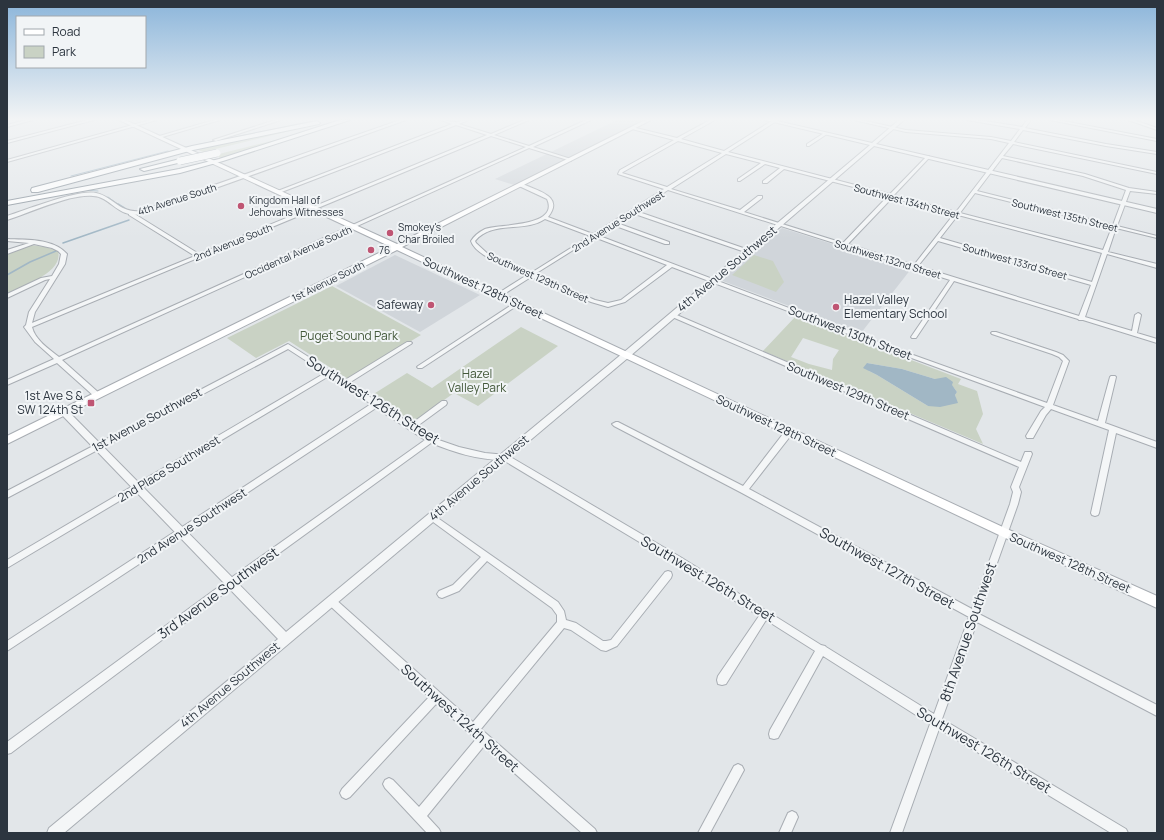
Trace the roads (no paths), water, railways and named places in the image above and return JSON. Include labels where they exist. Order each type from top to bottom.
[{"type":"highway","points":[[7,200],[152,159]]},
{"type":"highway","points":[[7,200],[183,159]]},
{"type":"highway","points":[[7,200],[180,171],[224,159]]},
{"type":"main road","name":"Southwest 128th Street","points":[[204,159],[397,247],[1003,532],[1157,602]]},
{"type":"main road","name":"1st Avenue South","points":[[7,440],[570,160]]},
{"type":"street","name":"4th Avenue South","points":[[131,214],[148,211],[294,159]]},
{"type":"street","points":[[277,192],[363,159]]},
{"type":"street","name":"2nd Avenue South","points":[[27,327],[433,159]]},
{"type":"street","name":"Occidental Avenue South","points":[[7,383],[503,159]]},
{"type":"street","name":"Southwest 132nd Street","points":[[643,159],[622,171],[620,174],[666,190],[741,212],[1081,319],[1157,341]]},
{"type":"street","name":"2nd Avenue Southwest","points":[[499,295],[713,159]]},
{"type":"street","name":"Southwest 134th Street","points":[[750,159],[1157,266]]},
{"type":"street","name":"4th Avenue Southwest","points":[[54,833],[626,355],[856,159]]},
{"type":"street","points":[[844,245],[927,159]]},
{"type":"street","points":[[933,159],[1157,211]]},
{"type":"street","points":[[915,267],[998,159]]},
{"type":"street","points":[[1015,159],[1079,173],[1128,189],[1157,193]]},
{"type":"street","points":[[1092,159],[1157,173]]},
{"type":"street","points":[[739,180],[764,163]]},
{"type":"street","points":[[765,182],[784,168]]},
{"type":"street","points":[[521,185],[543,194],[551,200],[552,207],[550,212],[545,217]]},
{"type":"street","points":[[1081,319],[1128,189]]},
{"type":"street","name":"Southwest 135th Street","points":[[973,192],[1157,237]]},
{"type":"street","points":[[7,218],[74,197],[87,194],[98,196],[124,212],[131,214],[199,256]]},
{"type":"street","points":[[741,212],[760,198]]},
{"type":"street","points":[[632,211],[748,251]]},
{"type":"street","name":"Southwest 130th Street","points":[[545,217],[892,350],[1157,445]]},
{"type":"street","name":"Southwest 129th Street","points":[[545,217],[521,225],[488,230],[476,237],[473,241],[474,244],[481,252],[592,301],[604,304],[613,304],[628,298],[671,265]]},
{"type":"street","points":[[613,223],[667,243]]},
{"type":"street","name":"Southwest 133rd Street","points":[[937,239],[1094,284]]},
{"type":"street","points":[[7,240],[51,245],[62,250],[64,258],[32,312],[28,320],[27,327],[32,336],[97,396]]},
{"type":"street","points":[[7,252],[34,243]]},
{"type":"street","points":[[7,296],[43,279],[53,277]]},
{"type":"street","points":[[914,337],[953,279]]},
{"type":"street","points":[[420,367],[516,304]]},
{"type":"street","name":"Southwest 129th Street","points":[[672,315],[1023,466]]},
{"type":"street","points":[[1134,334],[1138,315]]},
{"type":"street","points":[[994,333],[1054,353],[1066,361],[1049,407],[1043,413],[1030,436]]},
{"type":"street","points":[[345,383],[410,343]]},
{"type":"street","name":"Southwest 126th Street","points":[[288,346],[430,440],[478,455],[504,457],[765,614],[937,722],[1122,833]]},
{"type":"street","name":"1st Avenue Southwest","points":[[7,495],[288,346]]},
{"type":"street","name":"2nd Place Southwest","points":[[7,564],[330,374]]},
{"type":"street","points":[[1101,425],[1113,377]]},
{"type":"street","points":[[411,427],[444,403]]},
{"type":"street","name":"2nd Avenue Southwest","points":[[7,646],[182,533],[377,404]]},
{"type":"street","points":[[64,412],[286,639]]},
{"type":"street","name":"Southwest 127th Street","points":[[616,424],[744,490],[975,616],[1157,711]]},
{"type":"street","points":[[1095,513],[1113,429]]},
{"type":"street","points":[[744,490],[789,432]]},
{"type":"street","name":"3rd Avenue Southwest","points":[[7,749],[231,583],[430,440]]},
{"type":"street","name":"8th Avenue Southwest","points":[[896,833],[975,616],[1016,498],[1017,492],[1015,487],[1028,454]]},
{"type":"street","points":[[432,517],[555,605],[561,614],[562,623],[473,730]]},
{"type":"street","points":[[442,594],[456,588],[487,556]]},
{"type":"street","name":"Southwest 126th Street","points":[[562,623],[573,626],[601,645],[606,646],[614,643],[668,575]]},
{"type":"street","name":"Southwest 124th Street","points":[[331,601],[436,697],[591,833]]},
{"type":"street","points":[[722,680],[765,614]]},
{"type":"street","points":[[774,734],[822,649]]},
{"type":"street","points":[[346,793],[436,697]]},
{"type":"street","points":[[419,816],[484,739]]},
{"type":"street","points":[[704,833],[738,770]]},
{"type":"street","points":[[389,784],[436,833]]},
{"type":"street","points":[[785,833],[792,817]]},
{"type":"water","points":[[867,363],[902,369],[935,379],[946,377],[953,382],[952,385],[957,392],[955,395],[958,403],[940,407],[928,406],[863,368]]},
{"type":"waterway","points":[[71,176],[136,159]]},
{"type":"waterway","points":[[85,190],[98,191]]},
{"type":"waterway","points":[[108,197],[119,205]]},
{"type":"waterway","points":[[118,204],[126,209]]},
{"type":"waterway","points":[[63,243],[129,220]]},
{"type":"waterway","points":[[7,275],[30,262],[56,251]]},
{"type":"place","name":"Kingdom Hall of Jehovahs Witnesses","points":[[241,206]]},
{"type":"place","name":"Smokey's Char Broiled","points":[[390,233]]},
{"type":"place","name":"76","points":[[371,250]]},
{"type":"place","name":"Safeway","points":[[431,305]]},
{"type":"place","name":"Hazel Valley Elementary School","points":[[836,307]]},
{"type":"place","name":"1st Ave S & SW 124th St","points":[[91,403]]},
{"type":"park label","name":"Puget Sound Park","points":[[349,336]]},
{"type":"park label","name":"Hazel Valley Park","points":[[477,381]]}]
